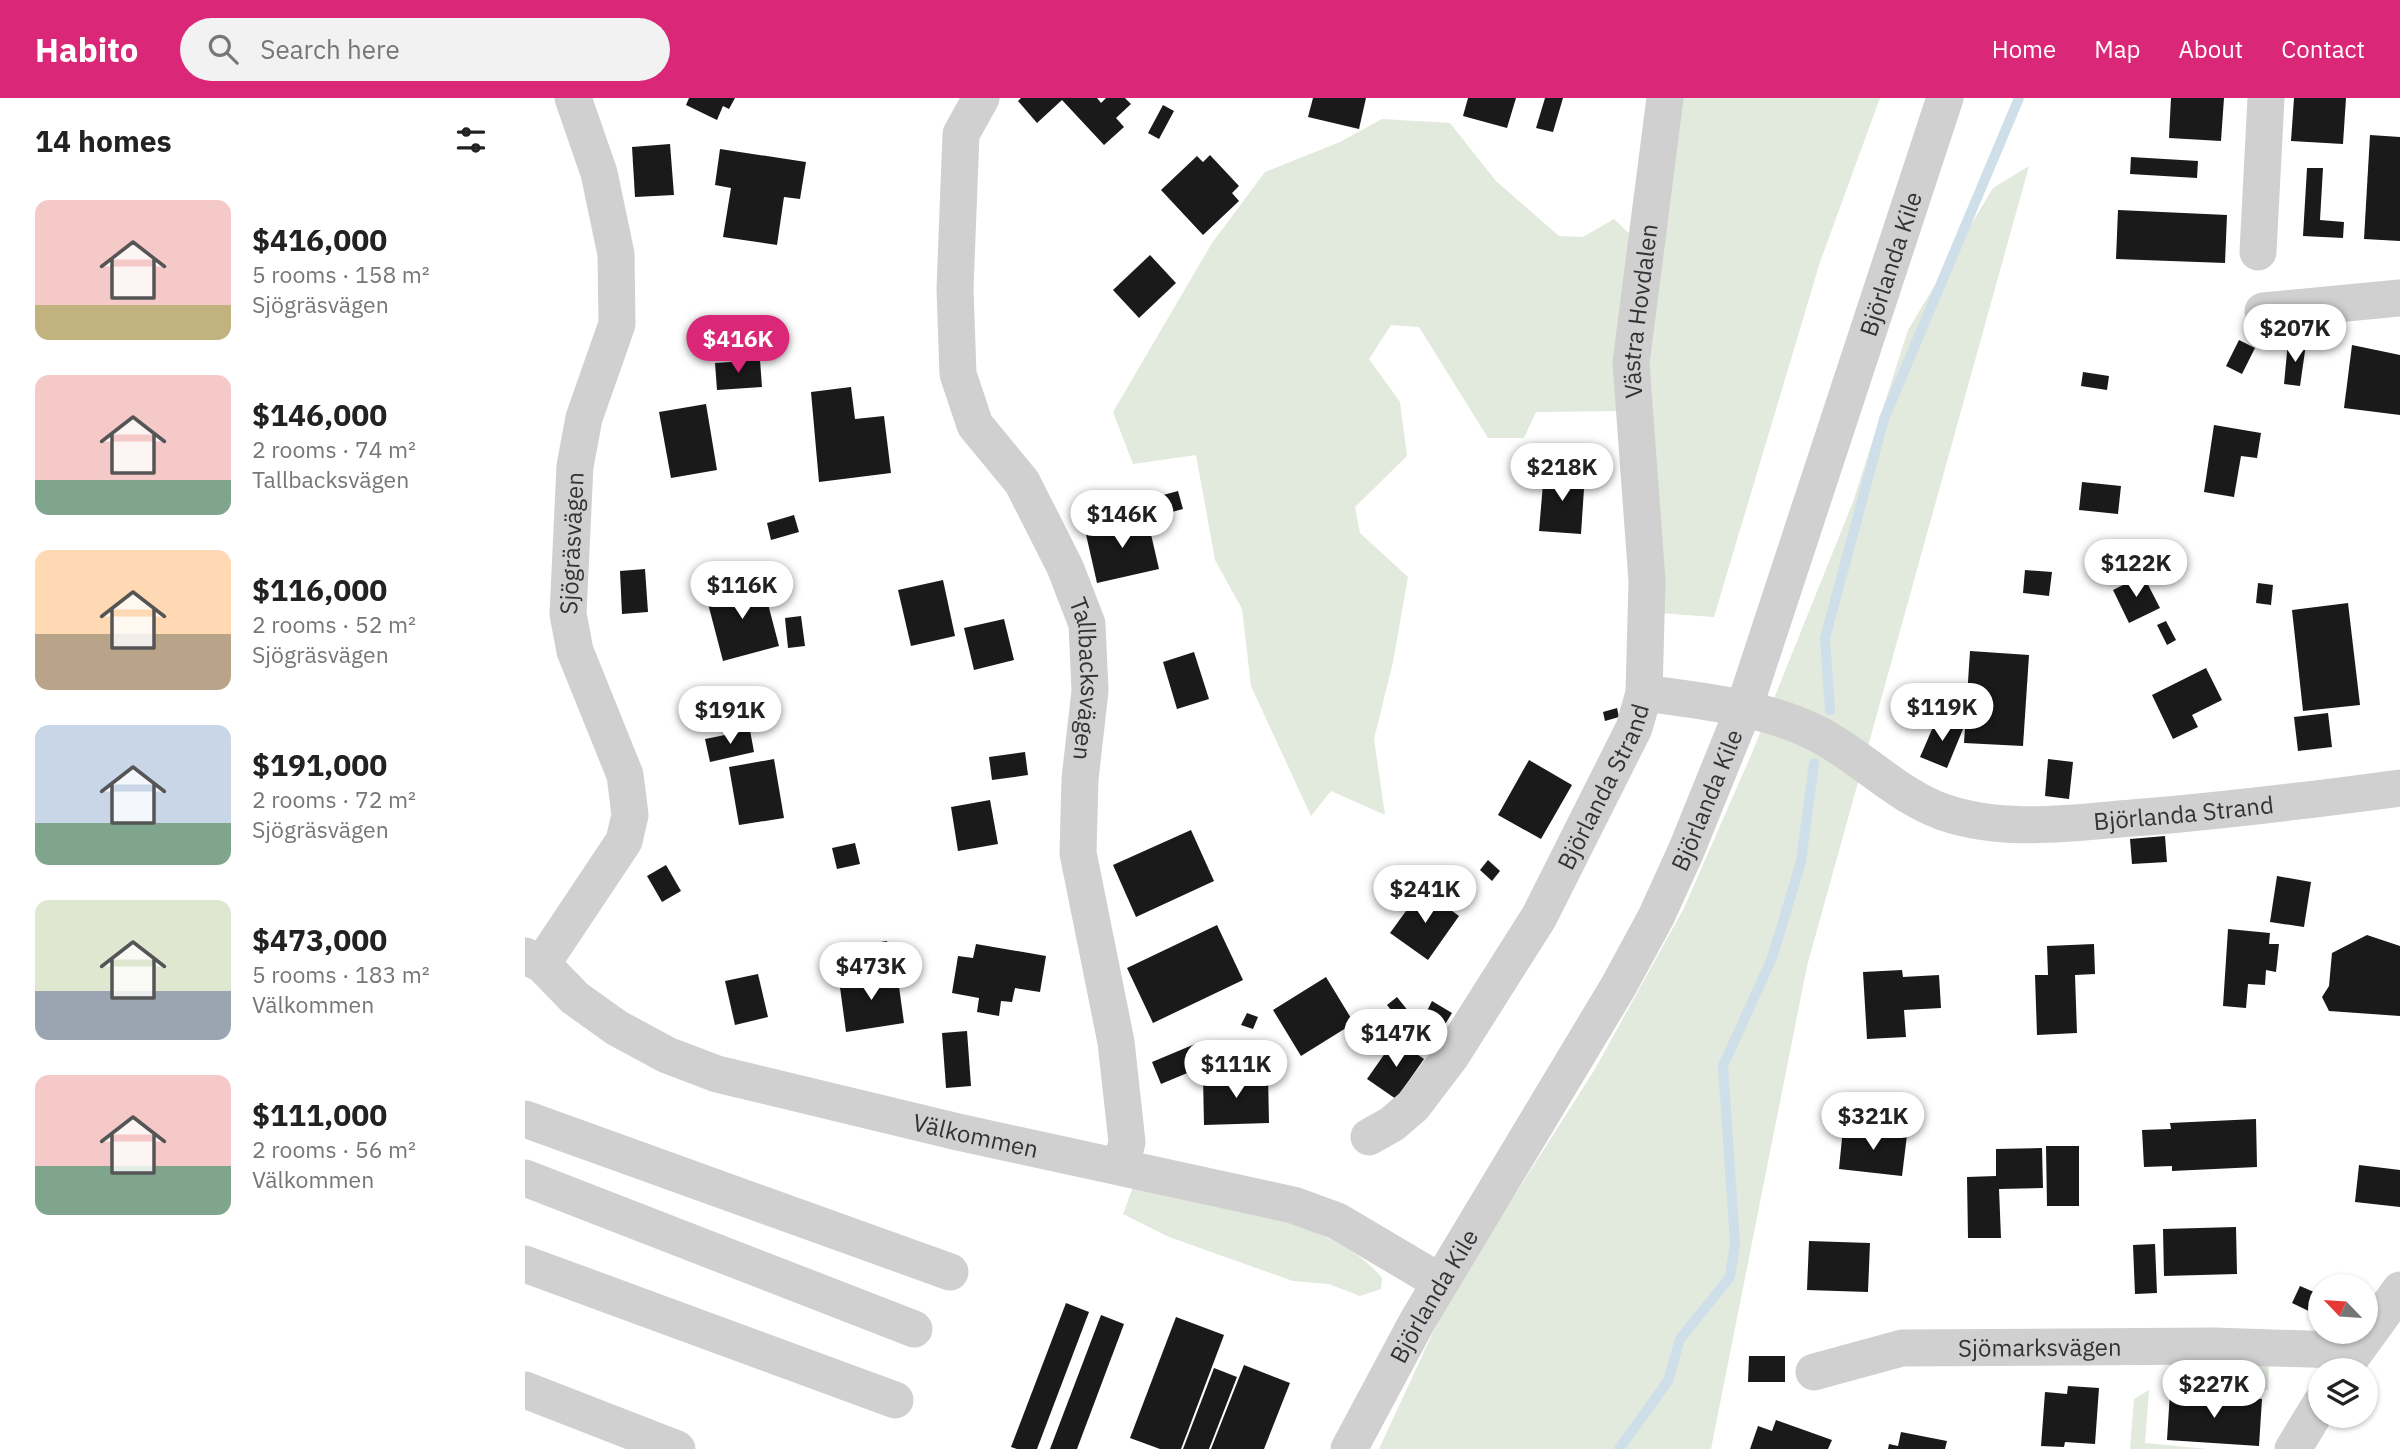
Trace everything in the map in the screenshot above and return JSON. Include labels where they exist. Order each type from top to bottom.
[{"type":"street","name":"Sjögräsvägen","points":[[533,960],[588,899],[624,841],[629,815],[625,775],[575,650],[568,614],[575,466],[585,418],[618,324],[616,254],[599,173],[573,98]]},
{"type":"street","name":"Tallbacksvägen","points":[[981,98],[961,134],[955,289],[958,374],[975,425],[1022,482],[1065,567],[1087,624],[1090,691],[1080,779],[1079,853],[1116,1042],[1126,1142],[1121,1166]]},
{"type":"street","name":"Västra Hovdalen","points":[[1644,693],[1647,581],[1631,363],[1665,98]]},
{"type":"street","name":"Björlanda Kile","points":[[1349,1449],[1440,1282],[1618,987],[1657,917],[1716,782],[1744,708],[1945,98]]},
{"type":"street","points":[[2257,252],[2266,98]]},
{"type":"street","points":[[2263,311],[2400,298]]},
{"type":"street","name":"Björlanda Strand","points":[[1369,1137],[1392,1124],[1413,1106],[1451,1056],[1539,917],[1634,728],[1644,693],[1744,708],[1817,733],[1858,758],[1906,796],[1944,812],[1989,822],[2035,824],[2183,814],[2400,788]]},
{"type":"street","name":"Välkommen","points":[[533,960],[575,998],[617,1028],[667,1055],[717,1074],[1018,1146],[1293,1205],[1337,1221],[1440,1282]]},
{"type":"street","points":[[525,1119],[950,1272]]},
{"type":"street","points":[[525,1178],[915,1328]]},
{"type":"street","points":[[525,1264],[895,1400]]},
{"type":"street","name":"Sjömarksvägen","points":[[2350,1358],[2400,1290]]},
{"type":"street","name":"Sjömarksvägen","points":[[1814,1372],[1902,1348],[2214,1346],[2338,1350],[2343,1358]]},
{"type":"street","points":[[525,1390],[677,1449]]},
{"type":"street","points":[[2294,1449],[2308,1425]]},
{"type":"shaded area","points":[[1678,98],[1880,98],[1820,262],[1714,617],[1659,613],[1640,383]]},
{"type":"shaded area","points":[[1382,119],[1450,123],[1496,181],[1559,236],[1583,237],[1614,219],[1632,236],[1621,411],[1536,412],[1524,438],[1488,438],[1419,327],[1391,325],[1369,359],[1400,402],[1407,456],[1355,507],[1360,533],[1408,577],[1393,662],[1374,739],[1385,815],[1331,791],[1311,816],[1251,686],[1242,609],[1215,560],[1196,455],[1133,464],[1113,412],[1212,243],[1265,172],[1340,142]]},
{"type":"shaded area","points":[[2029,166],[1807,966],[1711,1449],[1379,1449],[1448,1300],[1595,1069],[1684,908],[1752,753],[1853,502],[1908,330],[1993,188]]},
{"type":"shaded area","points":[[1134,1184],[1232,1206],[1302,1227],[1334,1241],[1361,1258],[1382,1278],[1381,1289],[1360,1296],[1329,1284],[1293,1281],[1169,1237],[1123,1214]]},
{"type":"shaded area","points":[[2221,1360],[2269,1360],[2268,1390],[2219,1386]]},
{"type":"shaded area","points":[[2149,1390],[2145,1443],[2208,1449],[2130,1449],[2134,1399]]},
{"type":"building","points":[[689,98],[735,98],[729,109],[723,106],[717,120],[686,105]]},
{"type":"building","points":[[1021,98],[1097,98],[1101,103],[1106,98],[1125,98],[1131,104],[1116,118],[1124,127],[1104,145],[1062,100],[1037,123],[1018,101]]},
{"type":"building","points":[[1313,98],[1366,98],[1359,129],[1308,117]]},
{"type":"building","points":[[1468,98],[1516,98],[1507,128],[1463,116]]},
{"type":"building","points":[[1545,98],[1563,98],[1553,132],[1536,128]]},
{"type":"building","points":[[2171,98],[2224,98],[2221,141],[2169,138]]},
{"type":"building","points":[[2294,98],[2346,98],[2343,144],[2291,141]]},
{"type":"building","points":[[1163,105],[1174,111],[1159,139],[1148,133]]},
{"type":"building","points":[[2370,135],[2400,137],[2400,241],[2364,239]]},
{"type":"building","points":[[670,144],[674,195],[635,197],[632,147]]},
{"type":"building","points":[[720,149],[806,162],[800,199],[784,197],[777,245],[723,237],[731,188],[715,185]]},
{"type":"building","points":[[1210,155],[1239,186],[1232,193],[1239,201],[1203,235],[1161,190],[1197,156],[1203,162]]},
{"type":"building","points":[[2131,157],[2198,161],[2197,178],[2130,174]]},
{"type":"building","points":[[2307,168],[2323,168],[2320,220],[2344,222],[2343,238],[2303,236]]},
{"type":"building","points":[[2118,210],[2227,215],[2225,263],[2116,259]]},
{"type":"building","points":[[1150,255],[1176,283],[1139,318],[1113,290]]},
{"type":"building","points":[[2239,340],[2255,348],[2242,374],[2226,366]]},
{"type":"building","points":[[2288,342],[2306,344],[2300,386],[2284,384]]},
{"type":"building","points":[[2352,345],[2400,355],[2400,415],[2344,408]]},
{"type":"building","points":[[760,360],[762,387],[717,390],[715,363]]},
{"type":"building","points":[[2083,372],[2109,376],[2107,390],[2081,386]]},
{"type":"building","points":[[851,387],[855,419],[884,416],[891,473],[819,482],[811,392]]},
{"type":"building","points":[[706,404],[717,470],[671,478],[659,412]]},
{"type":"building","points":[[2214,425],[2261,433],[2257,458],[2241,456],[2234,497],[2204,492]]},
{"type":"building","points":[[1544,472],[1585,474],[1581,534],[1539,531]]},
{"type":"building","points":[[2082,482],[2121,486],[2118,514],[2079,510]]},
{"type":"building","points":[[1178,491],[1183,509],[1157,516],[1152,498]]},
{"type":"building","points":[[794,515],[799,532],[771,540],[767,523]]},
{"type":"building","points":[[1147,517],[1159,569],[1097,583],[1085,530]]},
{"type":"building","points":[[645,569],[648,612],[622,614],[620,571]]},
{"type":"building","points":[[2025,570],[2052,572],[2049,596],[2023,593]]},
{"type":"building","points":[[2143,575],[2160,608],[2129,623],[2113,590]]},
{"type":"building","points":[[943,580],[955,636],[911,646],[898,590]]},
{"type":"building","points":[[762,581],[779,646],[723,661],[706,596]]},
{"type":"building","points":[[2258,583],[2273,585],[2271,605],[2256,603]]},
{"type":"building","points":[[2348,603],[2360,705],[2303,711],[2292,610]]},
{"type":"building","points":[[801,616],[805,646],[788,648],[785,618]]},
{"type":"building","points":[[1004,619],[1014,660],[974,670],[964,628]]},
{"type":"building","points":[[2166,621],[2176,640],[2167,645],[2157,625]]},
{"type":"building","points":[[1970,651],[2029,655],[2023,746],[1964,743]]},
{"type":"building","points":[[1194,652],[1209,699],[1177,709],[1163,662]]},
{"type":"building","points":[[2206,668],[2222,700],[2192,715],[2198,727],[2173,739],[2152,695]]},
{"type":"building","points":[[1617,708],[1619,717],[1605,721],[1603,712]]},
{"type":"building","points":[[2328,713],[2332,747],[2298,751],[2294,717]]},
{"type":"building","points":[[1937,718],[1963,729],[1947,768],[1920,757]]},
{"type":"building","points":[[750,730],[754,752],[710,762],[705,739]]},
{"type":"building","points":[[1025,752],[1028,775],[992,780],[989,757]]},
{"type":"building","points":[[774,759],[784,818],[739,825],[729,767]]},
{"type":"building","points":[[2048,759],[2073,762],[2069,799],[2045,796]]},
{"type":"building","points":[[1529,760],[1572,785],[1541,839],[1498,815]]},
{"type":"building","points":[[990,800],[998,844],[958,851],[951,807]]},
{"type":"building","points":[[1191,830],[1214,881],[1136,917],[1113,865]]},
{"type":"building","points":[[2165,836],[2167,862],[2132,864],[2130,839]]},
{"type":"building","points":[[855,843],[860,864],[837,869],[832,848]]},
{"type":"building","points":[[1488,860],[1500,871],[1492,881],[1480,870]]},
{"type":"building","points":[[666,865],[681,891],[662,902],[647,876]]},
{"type":"building","points":[[2277,876],[2311,882],[2304,927],[2270,922]]},
{"type":"building","points":[[1422,889],[1459,916],[1428,960],[1390,933]]},
{"type":"building","points":[[1217,925],[1243,980],[1153,1023],[1127,968]]},
{"type":"building","points":[[2228,929],[2270,933],[2269,944],[2279,944],[2276,972],[2266,970],[2265,985],[2248,984],[2246,1008],[2223,1006]]},
{"type":"building","points":[[2367,935],[2400,946],[2400,1016],[2329,1011],[2322,997],[2329,986],[2332,953]]},
{"type":"building","points":[[887,941],[891,969],[834,978],[829,950]]},
{"type":"building","points":[[976,944],[1046,956],[1040,992],[1015,988],[1012,1002],[1001,1001],[999,1016],[977,1012],[979,998],[952,993],[958,956],[973,958]]},
{"type":"building","points":[[2094,944],[2095,974],[2075,975],[2077,1033],[2037,1035],[2035,975],[2048,975],[2047,946]]},
{"type":"building","points":[[1902,970],[1903,977],[1939,975],[1941,1008],[1904,1010],[1906,1037],[1867,1039],[1863,972]]},
{"type":"building","points":[[897,972],[904,1023],[846,1032],[839,980]]},
{"type":"building","points":[[758,974],[768,1017],[735,1025],[725,981]]},
{"type":"building","points":[[1326,977],[1354,1023],[1301,1056],[1273,1010]]},
{"type":"building","points":[[1397,997],[1409,1012],[1399,1020],[1387,1005]]},
{"type":"building","points":[[1432,1001],[1452,1013],[1444,1026],[1425,1015]]},
{"type":"building","points":[[1247,1013],[1258,1017],[1253,1029],[1241,1025]]},
{"type":"building","points":[[967,1031],[971,1086],[946,1088],[942,1033]]},
{"type":"building","points":[[1395,1039],[1424,1059],[1396,1099],[1367,1079]]},
{"type":"building","points":[[1195,1044],[1204,1066],[1161,1084],[1152,1062]]},
{"type":"building","points":[[1268,1074],[1269,1123],[1204,1125],[1203,1076]]},
{"type":"building","points":[[2256,1119],[2257,1167],[2172,1171],[2172,1166],[2144,1167],[2142,1130],[2171,1129],[2170,1123]]},
{"type":"building","points":[[1843,1128],[1907,1135],[1902,1176],[1839,1169]]},
{"type":"building","points":[[2046,1146],[2079,1146],[2079,1206],[2047,1206]]},
{"type":"building","points":[[2042,1148],[2043,1188],[1999,1189],[2001,1238],[1968,1238],[1967,1177],[1996,1176],[1996,1149]]},
{"type":"building","points":[[2359,1165],[2400,1170],[2400,1207],[2355,1202]]},
{"type":"building","points":[[2236,1227],[2237,1274],[2164,1276],[2163,1229]]},
{"type":"building","points":[[1809,1241],[1870,1243],[1868,1292],[1807,1290]]},
{"type":"building","points":[[2155,1244],[2157,1293],[2135,1294],[2133,1245]]},
{"type":"building","points":[[2300,1286],[2308,1289],[2308,1311],[2292,1303]]},
{"type":"building","points":[[1066,1303],[1089,1312],[1037,1449],[1011,1447]]},
{"type":"building","points":[[1101,1315],[1124,1324],[1077,1449],[1050,1449]]},
{"type":"building","points":[[1176,1317],[1224,1335],[1181,1449],[1160,1449],[1130,1438]]},
{"type":"building","points":[[1749,1356],[1785,1356],[1785,1382],[1748,1382]]},
{"type":"building","points":[[1244,1365],[1290,1383],[1264,1449],[1211,1449]]},
{"type":"building","points":[[1214,1368],[1237,1377],[1209,1449],[1183,1449]]},
{"type":"building","points":[[2068,1386],[2099,1388],[2095,1444],[2065,1442],[2064,1447],[2041,1446],[2045,1392],[2067,1394]]},
{"type":"building","points":[[2170,1392],[2201,1394],[2200,1401],[2222,1403],[2222,1396],[2262,1399],[2259,1446],[2167,1440]]},
{"type":"building","points":[[1776,1420],[1832,1440],[1828,1449],[1750,1449],[1758,1426],[1772,1431]]},
{"type":"building","points":[[1901,1432],[1947,1441],[1945,1449],[1888,1449],[1889,1444],[1898,1446]]},
{"type":"waterway","points":[[1830,710],[1825,638],[1884,419],[2019,98]]},
{"type":"waterway","points":[[1619,1449],[1668,1381],[1680,1339],[1730,1277],[1735,1244],[1723,1066],[1772,958],[1801,862],[1814,763]]}]
